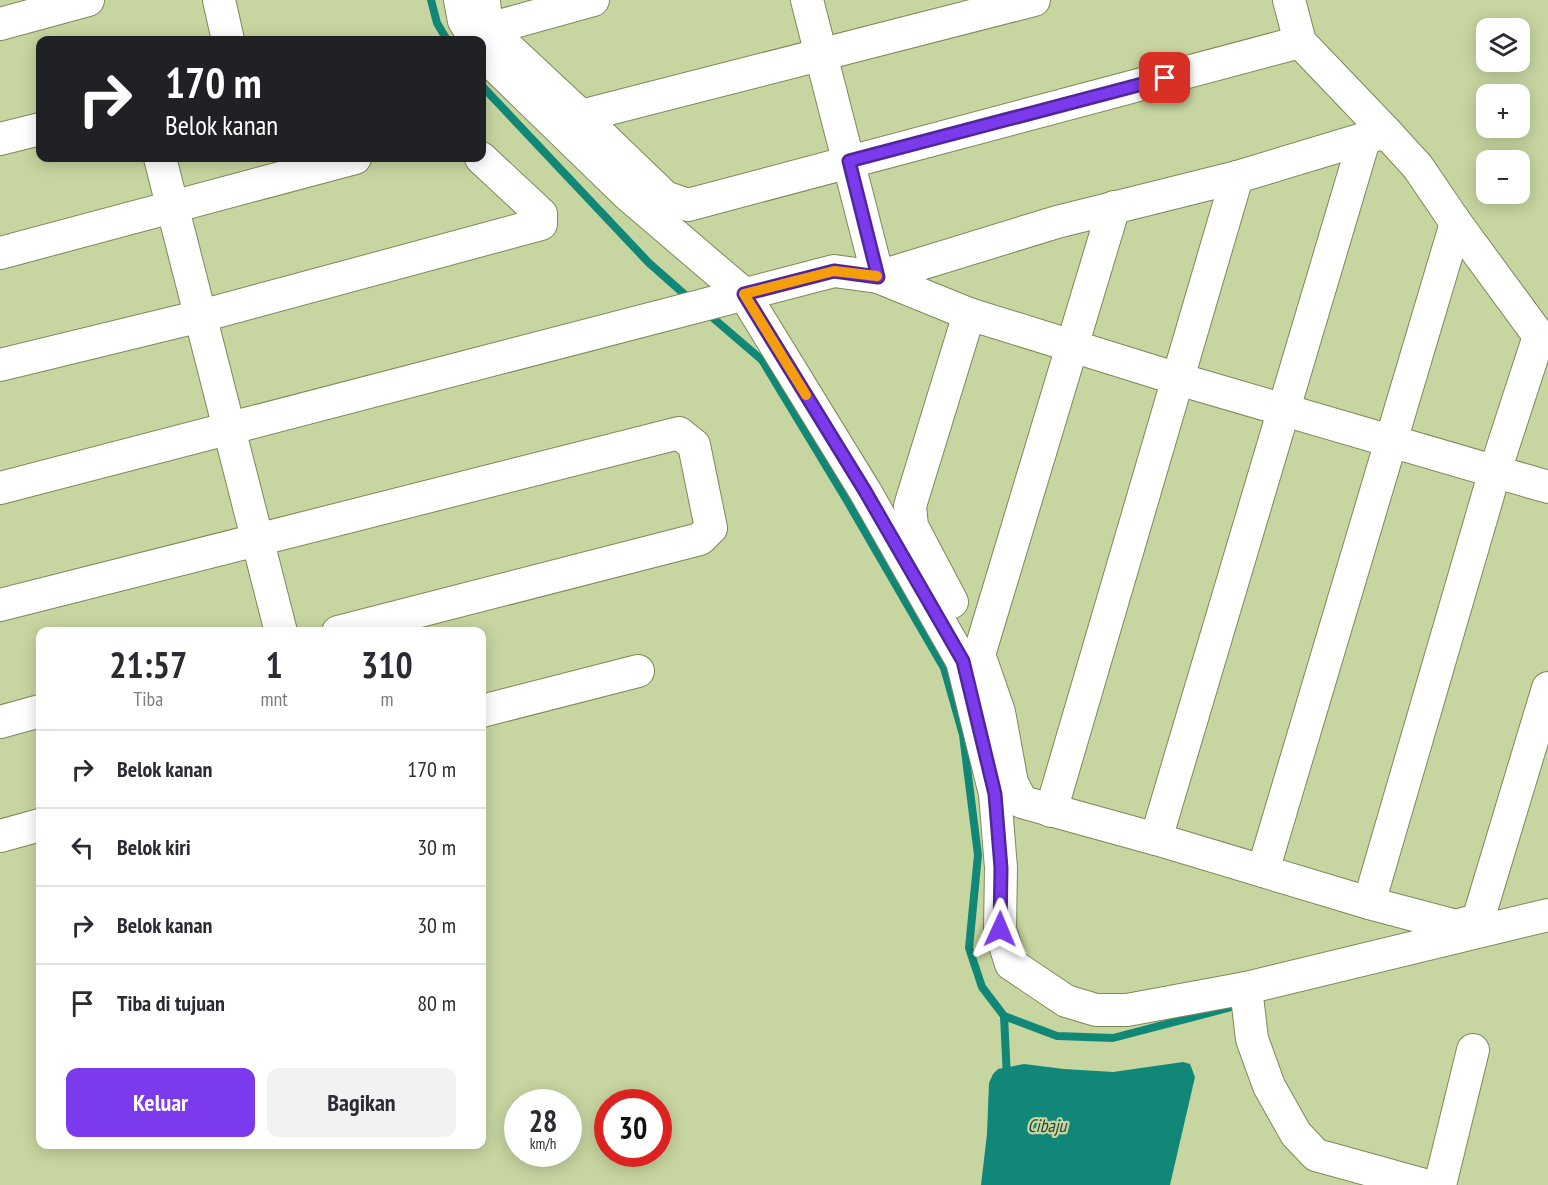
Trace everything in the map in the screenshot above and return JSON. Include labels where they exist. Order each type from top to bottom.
[{"type":"street","points":[[0,24],[88,0]]},
{"type":"street","points":[[219,0],[227,36]]},
{"type":"street","points":[[460,0],[464,21],[483,29],[505,45],[665,197],[688,205],[1300,42]]},
{"type":"street","points":[[483,29],[593,0]]},
{"type":"street","points":[[807,0],[878,277]]},
{"type":"street","points":[[581,116],[1034,0]]},
{"type":"street","points":[[1289,0],[1300,42],[1375,136],[1418,167],[1456,223],[1544,337],[1495,471],[1369,903]]},
{"type":"street","points":[[486,57],[734,297],[865,491],[963,661],[995,794],[1001,868],[1000,929],[1011,964],[1066,1001],[1096,1010],[1126,1011],[1246,988],[1548,915]]},
{"type":"street","points":[[0,139],[36,130]]},
{"type":"street","points":[[878,277],[1114,207],[1237,177],[1375,136]]},
{"type":"street","points":[[1156,839],[1283,410],[1375,136]]},
{"type":"street","points":[[161,162],[280,627]]},
{"type":"street","points":[[0,253],[341,162]]},
{"type":"street","points":[[0,365],[201,316],[541,224],[541,214],[485,162]]},
{"type":"street","points":[[1051,811],[1237,177]]},
{"type":"street","points":[[979,655],[1114,207]]},
{"type":"street","points":[[1263,871],[1456,223]]},
{"type":"street","points":[[0,488],[834,271],[878,277],[969,314],[1178,379],[1548,487]]},
{"type":"street","points":[[969,314],[910,506],[912,526],[979,655],[999,712],[1012,783],[1022,802],[1456,926],[1548,898]]},
{"type":"street","points":[[0,605],[679,433],[694,445],[711,528],[700,539],[357,627]]},
{"type":"street","points":[[486,710],[638,671]]},
{"type":"street","points":[[1479,920],[1548,688]]},
{"type":"street","points":[[0,722],[36,712]]},
{"type":"street","points":[[0,836],[36,826]]},
{"type":"street","points":[[1246,988],[1252,1039],[1269,1086],[1296,1134],[1316,1155],[1424,1185]]},
{"type":"street","points":[[1440,1185],[1473,1050]]},
{"type":"water","name":"Cibaju","points":[[1183,1062],[1190,1064],[1195,1077],[1170,1185],[981,1185],[987,1134],[989,1083],[998,1069],[1024,1064],[1113,1072]]},
{"type":"waterway","points":[[431,0],[437,23],[445,36]]},
{"type":"waterway","points":[[486,90],[649,263],[691,300]]},
{"type":"waterway","points":[[706,312],[762,360],[944,668],[963,735],[978,855],[969,948],[982,987],[1004,1016],[1057,1036],[1113,1038],[1243,1004]]},
{"type":"waterway","points":[[1004,1016],[1007,1078]]},
{"type":"slow traffic","points":[[806,395],[744,294],[834,271],[877,276]]},
{"type":"route","points":[[1000,929],[1001,868],[995,794],[963,661],[865,491],[744,294],[834,271],[878,277],[849,161],[1165,78]]}]
